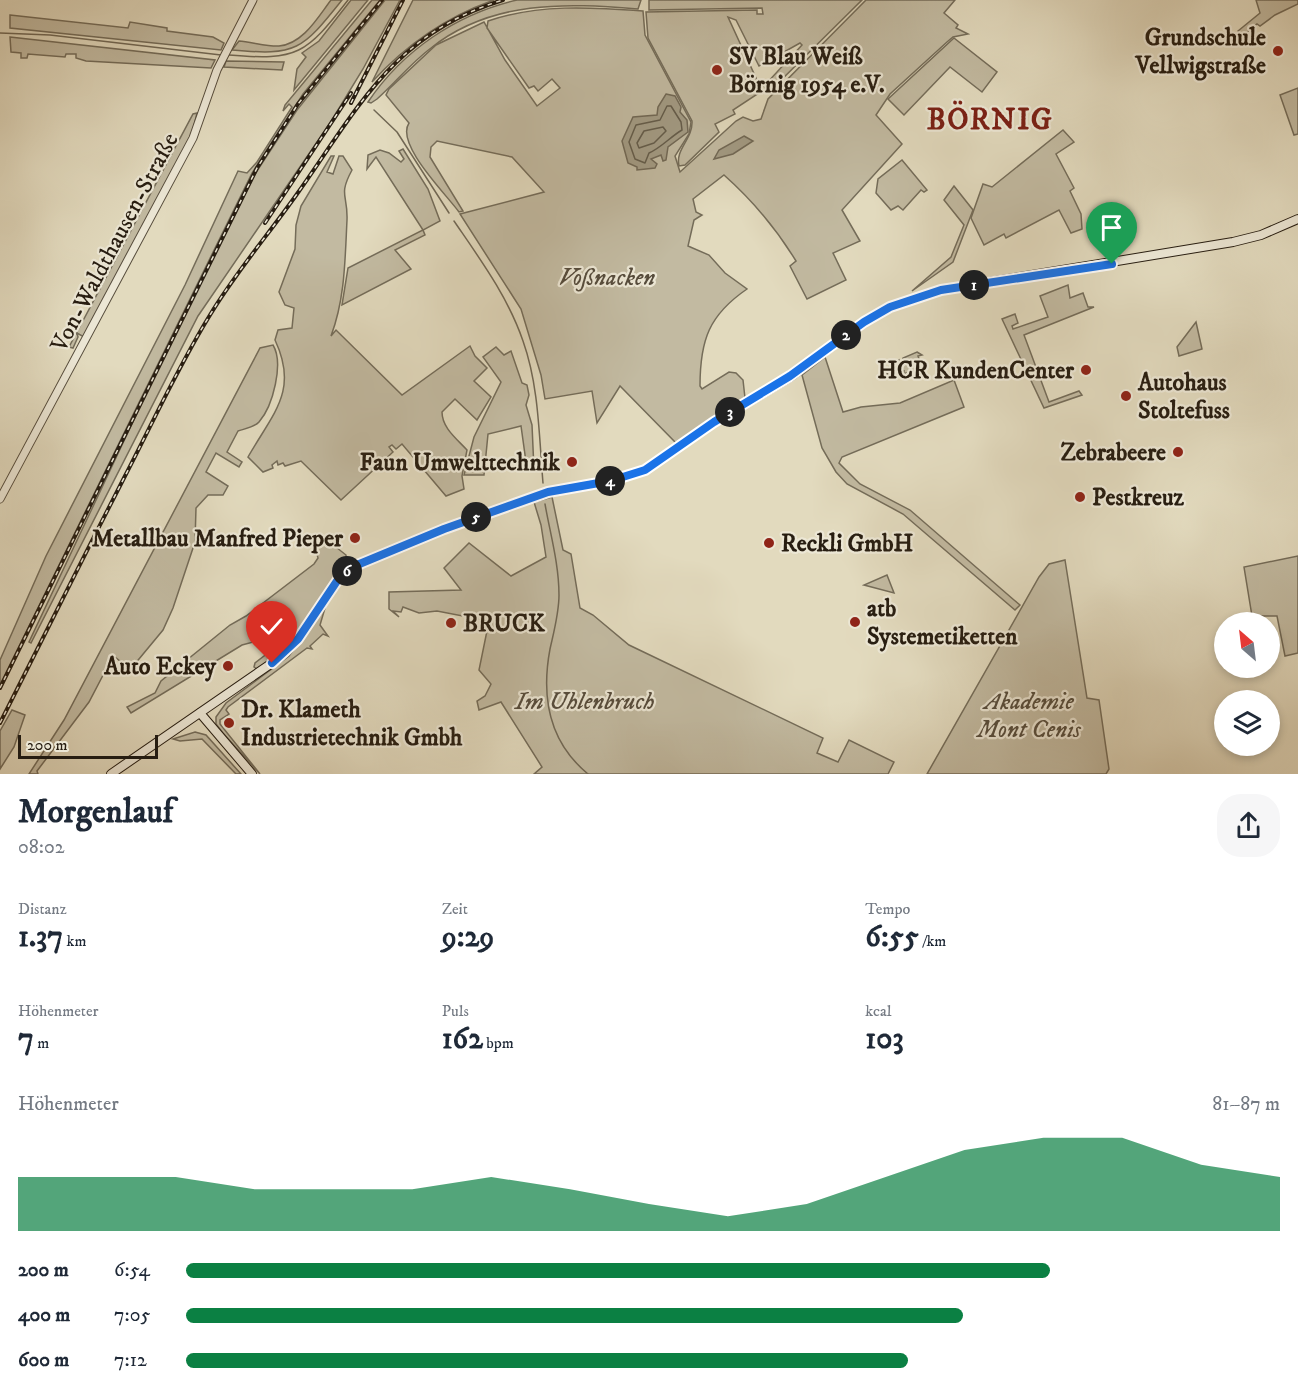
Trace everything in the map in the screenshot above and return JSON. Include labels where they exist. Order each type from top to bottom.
[{"type":"main road","points":[[111,774],[213,705],[285,652],[298,639],[337,581],[357,565],[444,529],[548,492],[610,481],[645,470],[714,422],[790,376],[864,322],[890,307],[941,290],[1233,242],[1267,232],[1298,219]]},
{"type":"main road","points":[[212,728],[210,716],[213,705]]},
{"type":"main road","points":[[198,715],[220,739]]},
{"type":"main road","points":[[198,715],[252,774]]},
{"type":"street","name":"Von-Waldthausen-Straße","points":[[0,499],[192,138],[221,60],[254,0]]},
{"type":"green space","points":[[331,0],[342,0],[317,30],[296,46],[271,52],[232,50],[239,41],[275,46],[288,44],[309,29]]},
{"type":"green space","points":[[351,0],[368,0],[294,90],[297,69],[306,57],[302,53],[319,41]]},
{"type":"green space","points":[[372,0],[380,0],[303,94],[252,173],[0,685],[0,660],[46,556],[185,285],[238,171],[247,173],[257,162],[292,107],[289,104],[283,111],[285,105]]},
{"type":"green space","points":[[385,0],[400,0],[363,69],[330,123],[198,316],[31,643],[29,642],[156,373],[255,174],[297,110]]},
{"type":"green space","points":[[413,0],[494,0],[459,15],[427,34],[399,56],[372,82]]},
{"type":"green space","points":[[517,0],[641,0],[638,9],[584,6],[530,8],[479,21],[454,32],[431,48],[377,99],[371,103],[368,102],[398,66],[433,37],[473,15]]},
{"type":"green space","points":[[649,0],[862,0],[768,93],[764,86],[802,45],[800,43],[759,66],[736,20],[728,17],[762,91],[733,110],[735,114],[715,124],[719,132],[685,165],[679,166],[679,154],[690,133],[692,121],[648,38],[646,12],[757,10],[757,14],[763,14],[762,8],[649,10]]},
{"type":"green space","name":"Voßnacken","points":[[866,0],[955,0],[944,13],[958,25],[956,28],[968,34],[953,37],[947,42],[890,94],[876,115],[902,144],[842,210],[860,241],[833,253],[846,280],[807,299],[790,266],[796,261],[789,249],[754,205],[724,175],[693,199],[696,212],[702,215],[694,220],[688,246],[709,255],[725,273],[747,289],[724,309],[709,330],[702,355],[700,386],[702,389],[729,372],[736,373],[743,380],[745,398],[714,416],[677,444],[620,386],[597,423],[592,391],[545,399],[541,375],[521,309],[460,214],[544,192],[512,157],[437,141],[431,147],[430,157],[463,211],[459,212],[415,156],[407,132],[409,123],[386,95],[389,89],[436,45],[484,22],[487,28],[488,21],[545,9],[603,8],[643,11],[645,35],[691,122],[689,134],[675,156],[680,172],[736,121],[743,117],[753,121],[761,119],[768,99]],"holes":[[[488,30],[529,88],[534,86],[538,91],[552,79],[560,88],[537,106],[505,60]]]},
{"type":"green space","points":[[1256,0],[1298,0],[1298,4],[1275,15],[1260,26],[1257,24],[1245,34],[1245,38],[1238,31],[1260,13]]},
{"type":"green space","points":[[10,15],[128,28],[130,22],[167,28],[167,31],[213,37],[224,43],[221,50],[10,28]]},
{"type":"green space","points":[[10,37],[215,60],[211,68],[86,61],[76,58],[76,54],[66,54],[65,57],[28,54],[27,58],[21,58],[21,53],[11,52]]},
{"type":"green space","points":[[954,38],[997,72],[982,92],[950,67],[904,115],[888,99]]},
{"type":"green space","points":[[226,61],[284,62],[282,70],[224,67]]},
{"type":"green space","points":[[1298,88],[1298,134],[1294,135],[1280,95]]},
{"type":"green space","points":[[197,113],[192,134],[84,337],[77,333],[78,337],[73,348],[69,347],[193,114]]},
{"type":"green space","points":[[1063,130],[1074,142],[1056,154],[1074,188],[1070,191],[1081,214],[1082,229],[1071,233],[1059,210],[1006,238],[1004,234],[984,245],[971,218],[983,184],[992,187]]},
{"type":"green space","points":[[403,149],[428,189],[440,221],[423,230],[376,157],[367,169],[368,155],[380,150],[389,153],[401,162],[404,159],[399,151]]},
{"type":"green space","points":[[331,156],[334,156],[327,172],[333,174],[339,156],[343,156],[352,170],[345,185],[347,220],[342,294],[331,336],[336,330],[402,395],[470,346],[475,356],[487,368],[474,381],[491,397],[477,420],[455,399],[442,412],[447,428],[467,450],[462,476],[464,489],[446,496],[402,444],[396,449],[392,445],[389,447],[393,452],[341,500],[301,461],[285,466],[283,463],[278,465],[277,461],[272,465],[273,468],[263,472],[248,457],[274,414],[284,388],[282,358],[275,340],[278,330],[292,328],[294,308],[285,305],[279,292],[295,249],[296,225],[301,206]]},
{"type":"green space","points":[[902,160],[927,190],[924,192],[921,190],[903,210],[898,206],[891,210],[876,193],[878,179]]},
{"type":"green space","points":[[954,186],[973,210],[953,262],[912,291],[951,257],[964,225],[944,200]]},
{"type":"green space","points":[[423,230],[425,235],[395,250],[411,269],[342,305],[348,268]]},
{"type":"green space","points":[[1068,285],[1070,298],[1083,293],[1088,307],[1094,307],[1024,335],[1049,402],[1079,391],[1082,395],[1044,408],[1002,319],[1015,314],[1018,323],[1012,326],[1013,329],[1048,317],[1040,296]]},
{"type":"green space","points":[[1196,322],[1202,349],[1179,356],[1177,347]]},
{"type":"green space","points":[[273,345],[276,353],[277,373],[269,406],[257,424],[238,431],[227,452],[242,462],[239,467],[216,453],[206,472],[228,486],[223,495],[208,495],[196,508],[195,542],[173,608],[163,630],[134,665],[126,666],[115,657],[112,658],[89,702],[37,771],[38,774],[29,774],[64,720],[260,348]]},
{"type":"green space","points":[[496,347],[504,355],[511,351],[522,383],[527,385],[529,395],[526,405],[532,425],[534,470],[527,469],[521,426],[488,434],[484,475],[464,475],[474,437],[501,382],[483,357]]},
{"type":"green space","points":[[917,352],[922,355],[918,356],[921,364],[925,363],[923,368],[903,374],[904,371],[900,371],[899,375],[887,375],[888,368],[899,360],[901,364],[903,358]]},
{"type":"green space","points":[[825,357],[843,412],[861,407],[900,403],[954,380],[964,407],[842,457],[839,463],[860,484],[910,510],[1020,605],[1015,610],[903,514],[847,484],[836,472],[822,448],[802,375]]},
{"type":"green space","name":"Im Uhlenbruch","points":[[552,497],[563,550],[571,554],[580,608],[593,615],[629,645],[823,738],[817,753],[838,762],[849,740],[894,762],[888,774],[534,774],[542,767],[501,702],[479,710],[477,701],[485,696],[491,684],[479,670],[489,621],[437,611],[419,613],[403,607],[401,612],[393,611],[399,617],[389,609],[389,592],[461,590],[444,568],[469,543],[511,576],[546,557],[541,525],[534,502]]},
{"type":"green space","points":[[327,540],[346,555],[346,561],[286,648],[257,669],[254,667],[255,663],[290,636],[294,631],[288,626],[264,645],[257,641],[242,645],[131,713],[127,707],[155,693],[161,681],[230,625],[246,616],[314,564],[318,558],[315,546]]},
{"type":"green space","points":[[1298,556],[1298,653],[1285,656],[1280,631],[1280,612],[1251,612],[1244,567]]},
{"type":"green space","name":"Akademie Mont Cenis","points":[[1065,560],[1087,698],[1099,700],[1109,769],[1106,774],[927,774],[1039,577],[1049,564]]},
{"type":"green space","points":[[887,575],[894,593],[864,585]]},
{"type":"green space","points":[[325,608],[320,625],[328,636],[323,634],[310,646],[312,649],[307,648],[228,707],[226,710],[229,714],[220,720],[220,724],[260,774],[216,724],[216,717],[226,703],[289,656]]},
{"type":"green space","points":[[12,710],[25,715],[14,747],[0,769],[0,731]]},
{"type":"green space","points":[[195,732],[206,735],[241,774],[236,774],[202,739],[180,741],[173,739]]},
{"type":"water","points":[[666,94],[675,96],[681,107],[680,112],[687,120],[688,132],[668,147],[666,160],[663,161],[661,155],[651,159],[657,164],[655,168],[637,170],[637,167],[628,163],[622,141],[633,117],[657,115],[658,107]]},
{"type":"water","points":[[744,136],[753,141],[733,154],[714,159],[719,150]]},
{"type":"waterway","points":[[229,55],[271,57],[299,50],[321,32],[348,0]]},
{"type":"waterway","points":[[0,33],[50,35],[221,55]]},
{"type":"waterway","points":[[374,110],[397,132],[449,213]]},
{"type":"waterway","points":[[454,221],[510,309],[523,341],[535,393],[543,483]]},
{"type":"waterway","points":[[545,504],[559,583],[557,615],[547,667],[548,701],[556,733],[564,747],[588,774]]},
{"type":"railway","points":[[0,688],[257,168],[298,104],[382,0]]},
{"type":"railway","points":[[351,103],[403,0]]},
{"type":"railway","points":[[0,723],[176,375],[230,284],[382,77],[406,53],[433,32],[465,14],[503,0]]},
{"type":"railway","points":[[265,223],[351,93]]},
{"type":"place","name":"Grundschule Vellwigstraße","points":[[1278,51]]},
{"type":"place","name":"SV Blau Weiß Börnig 1954 e.V.","points":[[717,70]]},
{"type":"place","name":"HCR KundenCenter","points":[[1086,370]]},
{"type":"place","name":"Autohaus Stoltefuss","points":[[1126,396]]},
{"type":"place","name":"Zebrabeere","points":[[1178,452]]},
{"type":"place","name":"Faun Umwelttechnik","points":[[572,462]]},
{"type":"place","name":"Pestkreuz","points":[[1080,497]]},
{"type":"place","name":"Metallbau Manfred Pieper","points":[[355,538]]},
{"type":"place","name":"Reckli GmbH","points":[[769,543]]},
{"type":"place","name":"atb Systemetiketten","points":[[855,622]]},
{"type":"place","name":"BRUCK","points":[[451,623]]},
{"type":"place","name":"Auto Eckey","points":[[228,666]]},
{"type":"place","name":"Dr. Klameth Industrietechnik Gmbh","points":[[229,723]]},
{"type":"district","name":"BÖRNIG","points":[[990,119]]},
{"type":"route","points":[[272,663],[298,639],[337,581],[357,565],[444,529],[548,492],[610,481],[654,466],[725,414],[770,389],[864,322],[890,307],[917,296],[941,290],[1112,264]]}]
